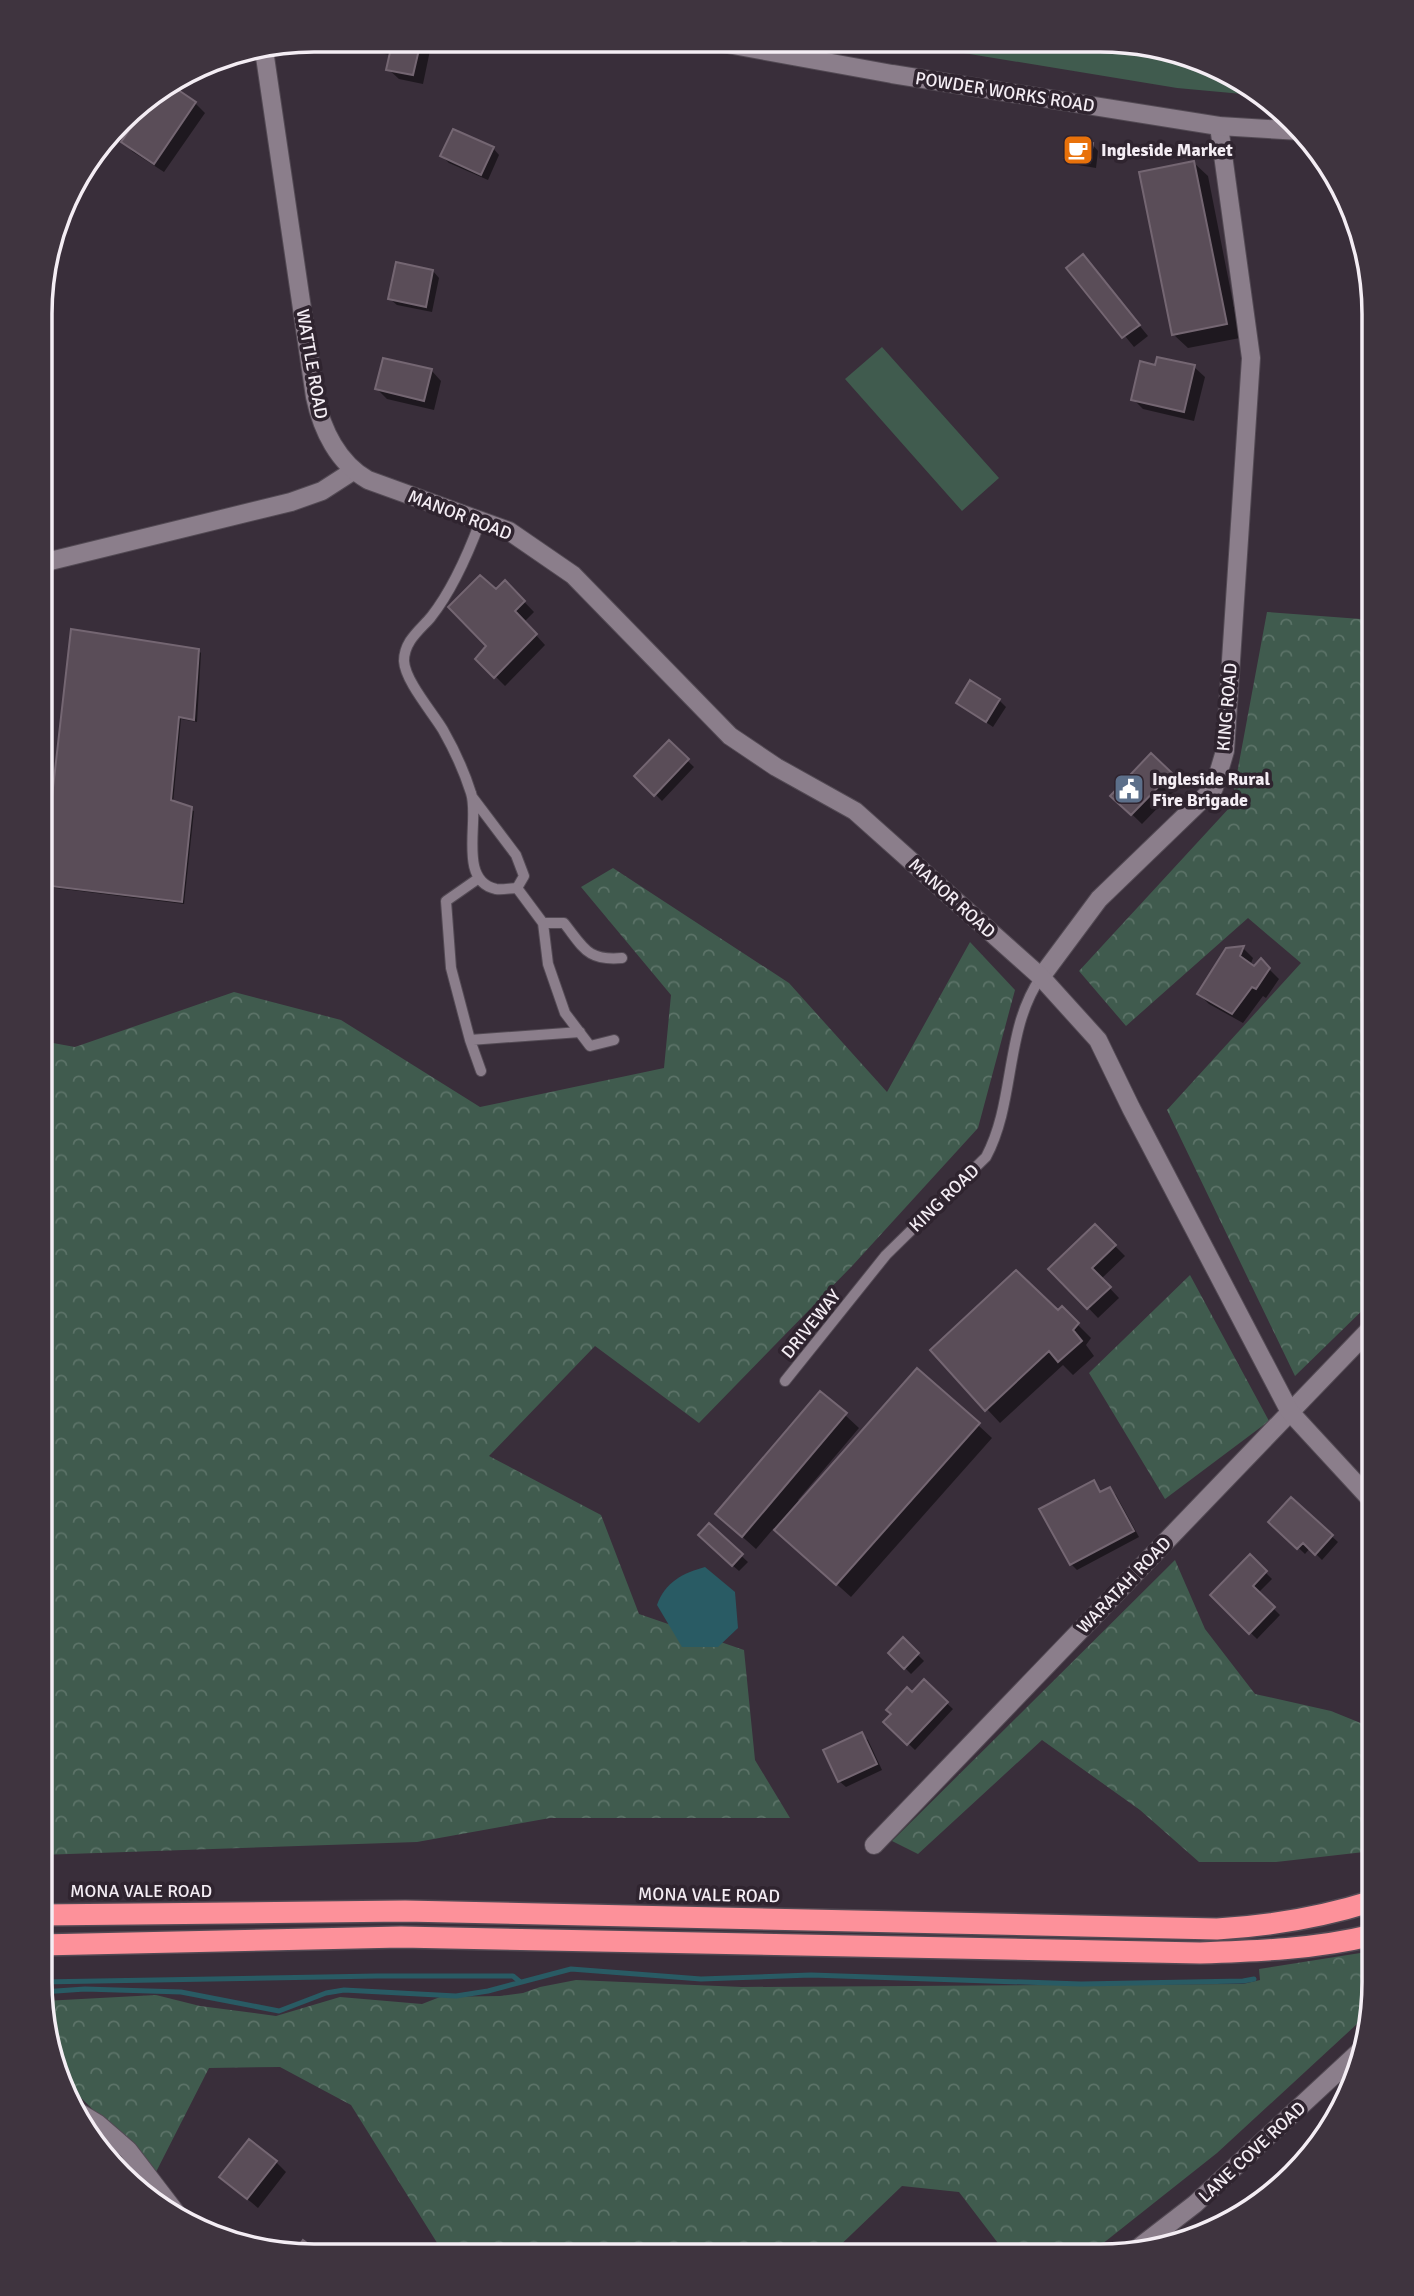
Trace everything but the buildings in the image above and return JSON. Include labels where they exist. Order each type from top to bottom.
[{"type":"highway","name":"MONA VALE ROAD","points":[[52,1915],[405,1911],[1217,1929],[1305,1919],[1362,1904]]},
{"type":"highway","points":[[52,1945],[401,1937],[1200,1953],[1281,1950],[1328,1945],[1362,1937]]},
{"type":"street","name":"POWDER WORKS ROAD","points":[[771,52],[1219,126],[1286,130]]},
{"type":"street","name":"WATTLE ROAD","points":[[265,58],[318,413],[328,436],[353,471]]},
{"type":"street","name":"KING ROAD","points":[[1041,977],[1099,899],[1214,788],[1225,751],[1251,358],[1219,126]]},
{"type":"street","name":"MANOR ROAD","points":[[353,471],[368,480],[509,531],[573,575],[730,736],[776,767],[855,810],[1041,977],[1098,1040],[1290,1412],[1362,1490]]},
{"type":"street","points":[[52,561],[291,502],[322,491],[353,471]]},
{"type":"street","name":"WARATAH ROAD","points":[[874,1845],[1362,1337]]},
{"type":"street","name":"LANE COVE ROAD","points":[[1151,2238],[1195,2204],[1349,2062]]},
{"type":"street","points":[[94,2122],[128,2150],[161,2193]]},
{"type":"lane","points":[[480,522],[468,555],[438,606],[409,640],[404,662],[419,696],[441,726],[459,758],[473,798],[516,855],[524,876],[517,888]]},
{"type":"lane","points":[[473,798],[471,856],[480,878],[495,889],[517,888]]},
{"type":"lane","points":[[480,878],[446,901],[451,968],[481,1071]]},
{"type":"lane","points":[[517,888],[543,923],[548,964],[565,1013],[590,1046],[614,1040]]},
{"type":"lane","points":[[543,923],[568,921],[591,955],[609,959],[622,958]]},
{"type":"lane","name":"KING ROAD","points":[[860,1287],[886,1255],[986,1157],[996,1139],[1001,1121],[1022,1018],[1033,988],[1041,977]]},
{"type":"lane","points":[[470,1040],[580,1032]]},
{"type":"lane","name":"DRIVEWAY","points":[[785,1381],[860,1287]]},
{"type":"green space","points":[[958,52],[1100,52],[1134,55],[1184,66],[1215,79],[1240,94],[1177,88]]},
{"type":"green space","points":[[882,347],[999,478],[962,511],[845,379]]},
{"type":"green space","points":[[1267,612],[1362,619],[1362,1311],[1295,1376],[1167,1110],[1301,963],[1248,918],[1126,1026],[1079,971],[1231,806]]},
{"type":"green space","points":[[613,868],[789,983],[887,1092],[970,942],[1015,990],[978,1128],[853,1265],[699,1423],[595,1346],[489,1456],[601,1515],[639,1614],[744,1650],[755,1760],[790,1818],[550,1818],[417,1842],[52,1855],[52,1043],[75,1047],[234,992],[341,1020],[480,1107],[664,1068],[671,995],[581,887]]},
{"type":"green space","points":[[1190,1275],[1269,1421],[1165,1499],[1089,1373]]},
{"type":"green space","points":[[1175,1560],[1205,1629],[1255,1694],[1331,1711],[1362,1724],[1362,1852],[1276,1862],[1199,1862],[1140,1810],[1042,1740],[918,1854],[892,1841]]},
{"type":"green space","points":[[1362,1953],[1358,2023],[1217,2153],[1100,2244],[999,2244],[959,2192],[902,2186],[841,2244],[438,2244],[351,2105],[280,2067],[209,2068],[156,2172],[78,2095],[61,2049],[53,2001],[156,1995],[200,2006],[276,2016],[340,1997],[422,2004],[440,1997],[523,1993],[576,1980],[742,1987],[1243,1984],[1260,1980],[1259,1969]]},
{"type":"water","points":[[705,1567],[735,1592],[738,1628],[718,1647],[682,1647],[657,1605],[670,1584],[689,1572]]},
{"type":"waterway","points":[[53,1991],[85,1989],[181,1992],[279,2011],[326,1993],[344,1990],[456,1996],[488,1991],[571,1969],[701,1979],[811,1975],[1081,1984],[1254,1979]]},
{"type":"waterway","points":[[52,1982],[377,1976],[513,1976],[519,1981]]},
{"type":"place","name":"Ingleside Market","points":[[1078,150]]},
{"type":"place","name":"Ingleside Rural Fire Brigade","points":[[1129,789]]}]
